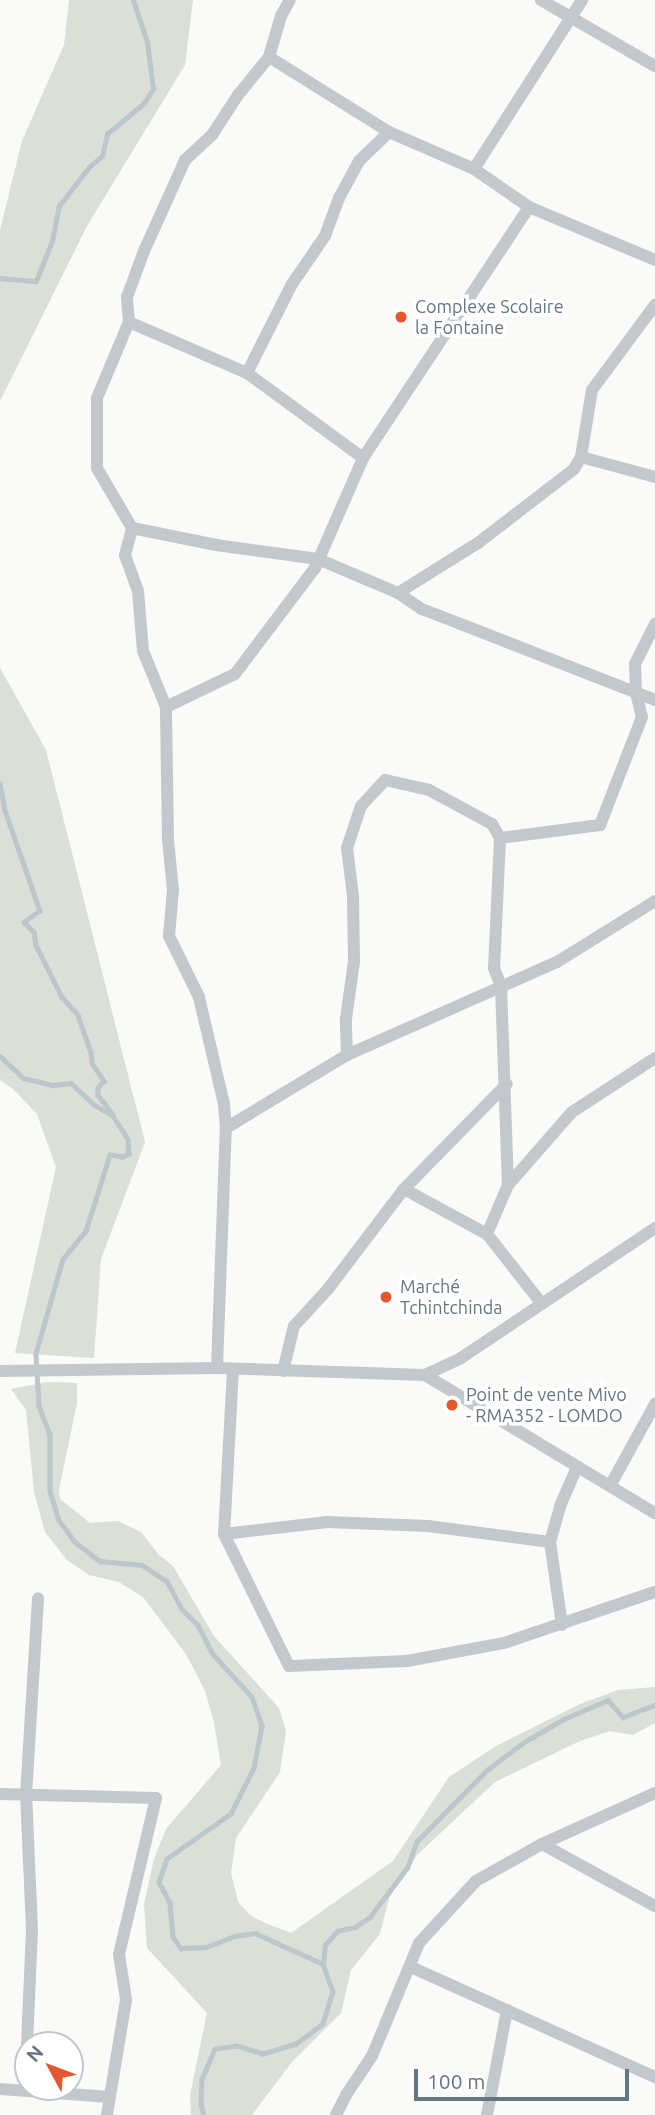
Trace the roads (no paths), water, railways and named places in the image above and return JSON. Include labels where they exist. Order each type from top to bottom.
[{"type":"street","points":[[218,1368],[226,1128],[224,1104],[199,997],[169,936],[173,890],[168,840],[166,707],[143,651],[138,591],[125,555],[132,528],[97,468],[97,398],[129,322],[127,297],[144,251],[186,160],[212,135],[238,95],[269,57],[281,16],[290,0]]},
{"type":"street","points":[[541,0],[655,66]]},
{"type":"street","points":[[474,169],[582,0]]},
{"type":"street","points":[[269,57],[389,132],[474,169],[528,207],[655,260]]},
{"type":"street","points":[[247,373],[292,284],[325,236],[339,198],[359,161],[389,132]]},
{"type":"street","points":[[166,707],[234,674],[315,568],[363,458],[528,207]]},
{"type":"street","points":[[397,593],[478,543],[574,469],[581,457],[592,390],[655,305]]},
{"type":"street","points":[[129,322],[247,373],[363,458]]},
{"type":"street","points":[[581,457],[655,477]]},
{"type":"street","points":[[132,528],[216,545],[318,559],[397,593],[422,609],[655,700]]},
{"type":"street","points":[[500,838],[600,825],[642,717],[636,693],[635,664],[655,624]]},
{"type":"street","points":[[347,1055],[346,1019],[354,961],[353,896],[347,848],[361,806],[386,780],[429,790],[492,824],[500,838],[494,968],[501,986],[501,1035],[507,1084],[508,1185]]},
{"type":"street","points":[[226,1128],[347,1055],[557,962],[655,901]]},
{"type":"street","points":[[487,1234],[508,1185],[572,1112],[655,1058]]},
{"type":"street","points":[[282,1371],[294,1326],[328,1289],[404,1189],[507,1084]]},
{"type":"street","points":[[404,1189],[487,1234],[542,1304]]},
{"type":"street","points":[[4,1371],[218,1368],[425,1375],[461,1358],[655,1228]]},
{"type":"street","points":[[233,1369],[224,1534],[250,1591],[281,1644],[289,1667],[407,1661],[504,1643],[655,1592]]},
{"type":"street","points":[[425,1375],[655,1513]]},
{"type":"street","points":[[610,1486],[655,1404]]},
{"type":"street","points":[[562,1625],[550,1542],[560,1506],[577,1467]]},
{"type":"street","points":[[224,1534],[327,1522],[428,1526],[550,1542]]},
{"type":"street","points":[[28,2031],[32,1930],[26,1795],[38,1598]]},
{"type":"street","points":[[336,2115],[372,2056],[419,1943],[476,1881],[542,1844],[655,1793]]},
{"type":"street","points":[[0,1794],[156,1798],[119,1954],[126,2000],[107,2115]]},
{"type":"street","points":[[542,1844],[655,1906]]},
{"type":"street","points":[[411,1966],[655,2077]]},
{"type":"street","points":[[487,2115],[507,2010]]},
{"type":"street","points":[[84,2095],[110,2097]]},
{"type":"waterway","points":[[0,278],[36,281],[52,241],[59,206],[89,167],[102,156],[107,134],[143,104],[153,89],[147,42],[133,0]]},
{"type":"waterway","points":[[0,783],[5,810],[40,911],[24,922],[34,932],[36,945],[62,997],[78,1015],[91,1052],[92,1063],[104,1081],[98,1088],[98,1095],[112,1113]]},
{"type":"waterway","points":[[0,1056],[24,1078],[53,1085],[71,1083],[95,1105],[113,1116],[128,1139],[129,1154],[123,1157],[110,1155],[86,1231],[63,1259],[36,1354],[39,1406],[50,1434],[50,1491],[59,1520],[74,1541],[100,1561],[142,1565],[167,1581],[182,1609],[198,1625],[212,1653],[252,1697],[262,1726],[254,1768],[231,1814],[167,1859],[159,1882],[170,1903],[173,1937],[181,1948],[206,1947],[234,1936],[255,1933],[323,1964],[333,1991],[323,2024],[296,2044],[263,2054],[237,2046],[215,2049],[202,2079],[201,2104],[204,2115]]},
{"type":"waterway","points":[[323,1964],[325,1945],[337,1931],[355,1927],[369,1918],[407,1868],[417,1841],[487,1770],[524,1742],[564,1719],[608,1700],[623,1717],[655,1705]]},
{"type":"place","name":"Complexe Scolaire la Fontaine","points":[[401,317]]},
{"type":"place","name":"Marché Tchintchinda","points":[[386,1297]]},
{"type":"place","name":"Point de vente Mivo - RMA352 - LOMDO","points":[[452,1405]]}]
